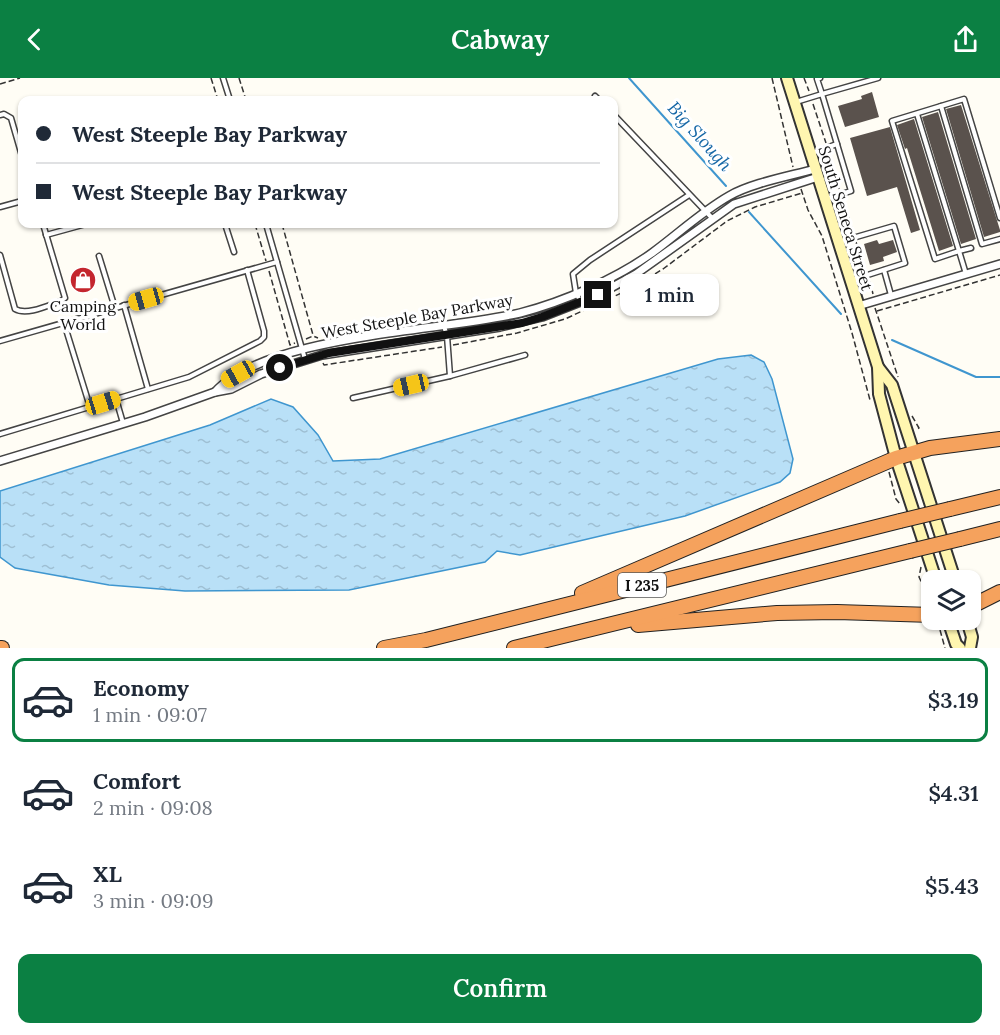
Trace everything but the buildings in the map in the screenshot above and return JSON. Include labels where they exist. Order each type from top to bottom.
[{"type":"highway","points":[[544,610],[914,452],[961,443],[1000,439]]},
{"type":"highway","name":"I 235","points":[[384,648],[426,640],[1000,497]]},
{"type":"highway","name":"I 235","points":[[514,648],[1000,529]]},
{"type":"highway","points":[[981,602],[1000,592]]},
{"type":"highway","points":[[588,630],[777,613],[921,615]]},
{"type":"street","name":"South Seneca Street","points":[[787,78],[878,367],[879,394],[892,463],[932,570]]},
{"type":"street","name":"West Steeple Bay Parkway","points":[[215,392],[226,381],[238,374],[303,350],[522,312],[576,293],[604,281],[650,254],[731,195],[796,175],[817,173]]},
{"type":"street","name":"West Steeple Bay Parkway","points":[[0,460],[123,424],[215,392],[231,389],[261,374],[305,359],[522,323],[581,302],[636,274],[734,204],[798,183],[817,173]]},
{"type":"street","points":[[858,306],[1000,264]]},
{"type":"street","name":"South Seneca Street","points":[[878,367],[892,385],[952,570]]},
{"type":"street","points":[[951,630],[956,644],[960,648]]},
{"type":"street","points":[[970,630],[972,637],[970,648]]},
{"type":"lane","points":[[224,78],[229,96]]},
{"type":"lane","points":[[820,78],[817,79],[850,190],[825,200]]},
{"type":"lane","points":[[795,102],[878,78]]},
{"type":"lane","points":[[971,248],[935,259],[892,121],[964,99],[1000,218]]},
{"type":"lane","points":[[941,106],[982,244],[1000,239]]},
{"type":"lane","points":[[917,114],[966,274]]},
{"type":"lane","points":[[0,115],[9,115],[11,118],[18,142]]},
{"type":"lane","points":[[618,120],[712,219]]},
{"type":"lane","points":[[811,153],[837,144]]},
{"type":"lane","points":[[581,302],[576,293],[573,274],[590,260],[689,195]]},
{"type":"lane","points":[[0,207],[18,202]]},
{"type":"lane","points":[[838,242],[894,226],[905,263],[850,280]]},
{"type":"lane","points":[[0,255],[15,309],[19,312],[27,311],[61,301],[65,298],[44,228]]},
{"type":"lane","points":[[46,235],[71,228]]},
{"type":"lane","points":[[226,228],[234,252]]},
{"type":"lane","points":[[267,228],[305,359]]},
{"type":"lane","points":[[99,256],[115,308]]},
{"type":"lane","points":[[0,341],[277,261]]},
{"type":"lane","points":[[0,434],[189,377],[260,341],[264,337],[264,331],[247,270]]},
{"type":"lane","points":[[884,270],[892,296]]},
{"type":"lane","points":[[124,306],[148,389]]},
{"type":"lane","points":[[64,323],[90,407]]},
{"type":"lane","points":[[444,326],[450,376]]},
{"type":"lane","points":[[353,398],[450,376],[525,355]]},
{"type":"lane","points":[[116,399],[123,424]]},
{"type":"path","points":[[0,84],[20,78]]},
{"type":"path","points":[[211,78],[217,96]]},
{"type":"path","points":[[239,78],[245,96]]},
{"type":"path","points":[[772,78],[796,175]]},
{"type":"path","points":[[804,78],[899,379]]},
{"type":"path","points":[[798,183],[807,210],[822,236],[872,406]]},
{"type":"path","points":[[322,355],[324,365],[517,333],[565,319],[630,289],[663,269],[727,221],[755,207],[802,193]]},
{"type":"path","points":[[256,228],[290,345],[314,336]]},
{"type":"path","points":[[283,228],[314,336],[319,338],[320,346]]},
{"type":"path","points":[[876,312],[1000,275]]},
{"type":"path","points":[[911,413],[919,428],[916,430]]},
{"type":"path","points":[[892,463],[896,500],[903,506]]},
{"type":"path","points":[[921,581],[919,577],[922,564]]},
{"type":"path","points":[[940,630],[945,648]]},
{"type":"water","points":[[751,355],[764,362],[772,379],[793,459],[790,473],[780,482],[685,516],[520,555],[497,551],[485,562],[349,590],[185,591],[109,585],[15,568],[0,557],[0,491],[210,425],[271,399],[293,407],[318,435],[333,461],[380,459],[718,359]]},
{"type":"waterway","name":"Big Slough","points":[[629,78],[726,186]]},
{"type":"waterway","name":"Big Slough","points":[[749,212],[841,314]]},
{"type":"waterway","name":"Big Slough","points":[[892,340],[976,377],[1000,377]]},
{"type":"place","name":"Camping World","points":[[83,280]]},
{"type":"route","points":[[280,368],[329,353],[522,323],[598,295]]}]
